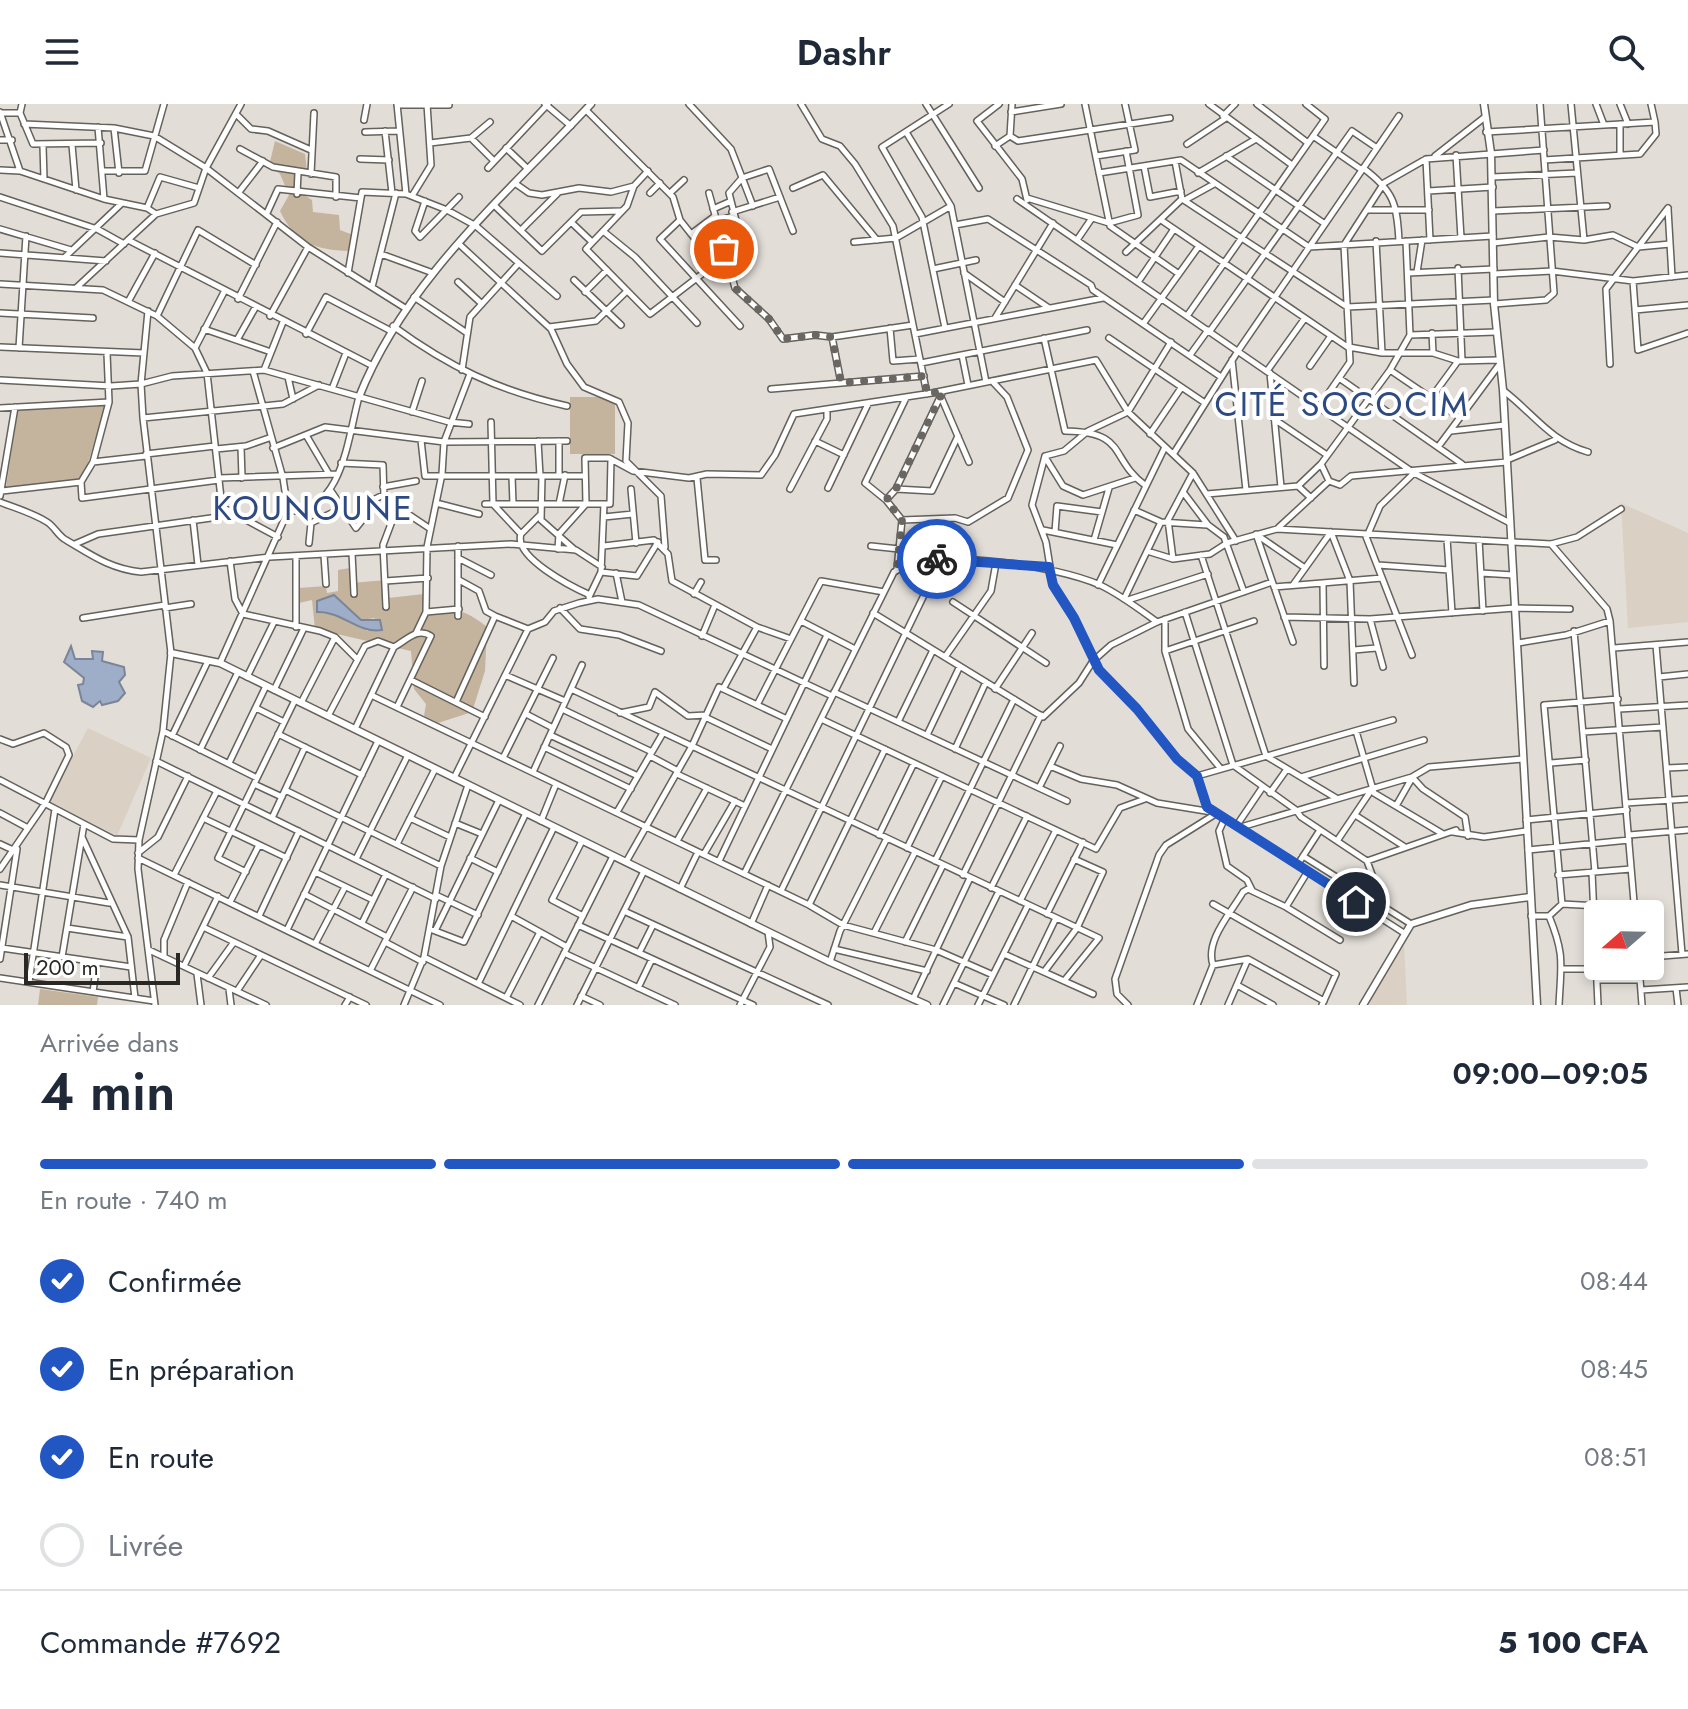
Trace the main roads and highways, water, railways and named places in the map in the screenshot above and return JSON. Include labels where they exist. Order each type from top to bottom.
[{"type":"water","points":[[334,595],[361,620],[380,620],[382,630],[365,629],[334,615],[317,612],[317,601]]},
{"type":"water","points":[[71,646],[75,659],[93,659],[92,651],[103,652],[102,661],[124,667],[125,675],[119,682],[125,693],[118,701],[102,705],[100,701],[93,707],[82,701],[78,685],[83,684],[84,678],[64,662]]},
{"type":"district","name":"CITÉ SOCOCIM","points":[[1342,404]]},
{"type":"district","name":"KOUNOUNE","points":[[313,508]]}]
